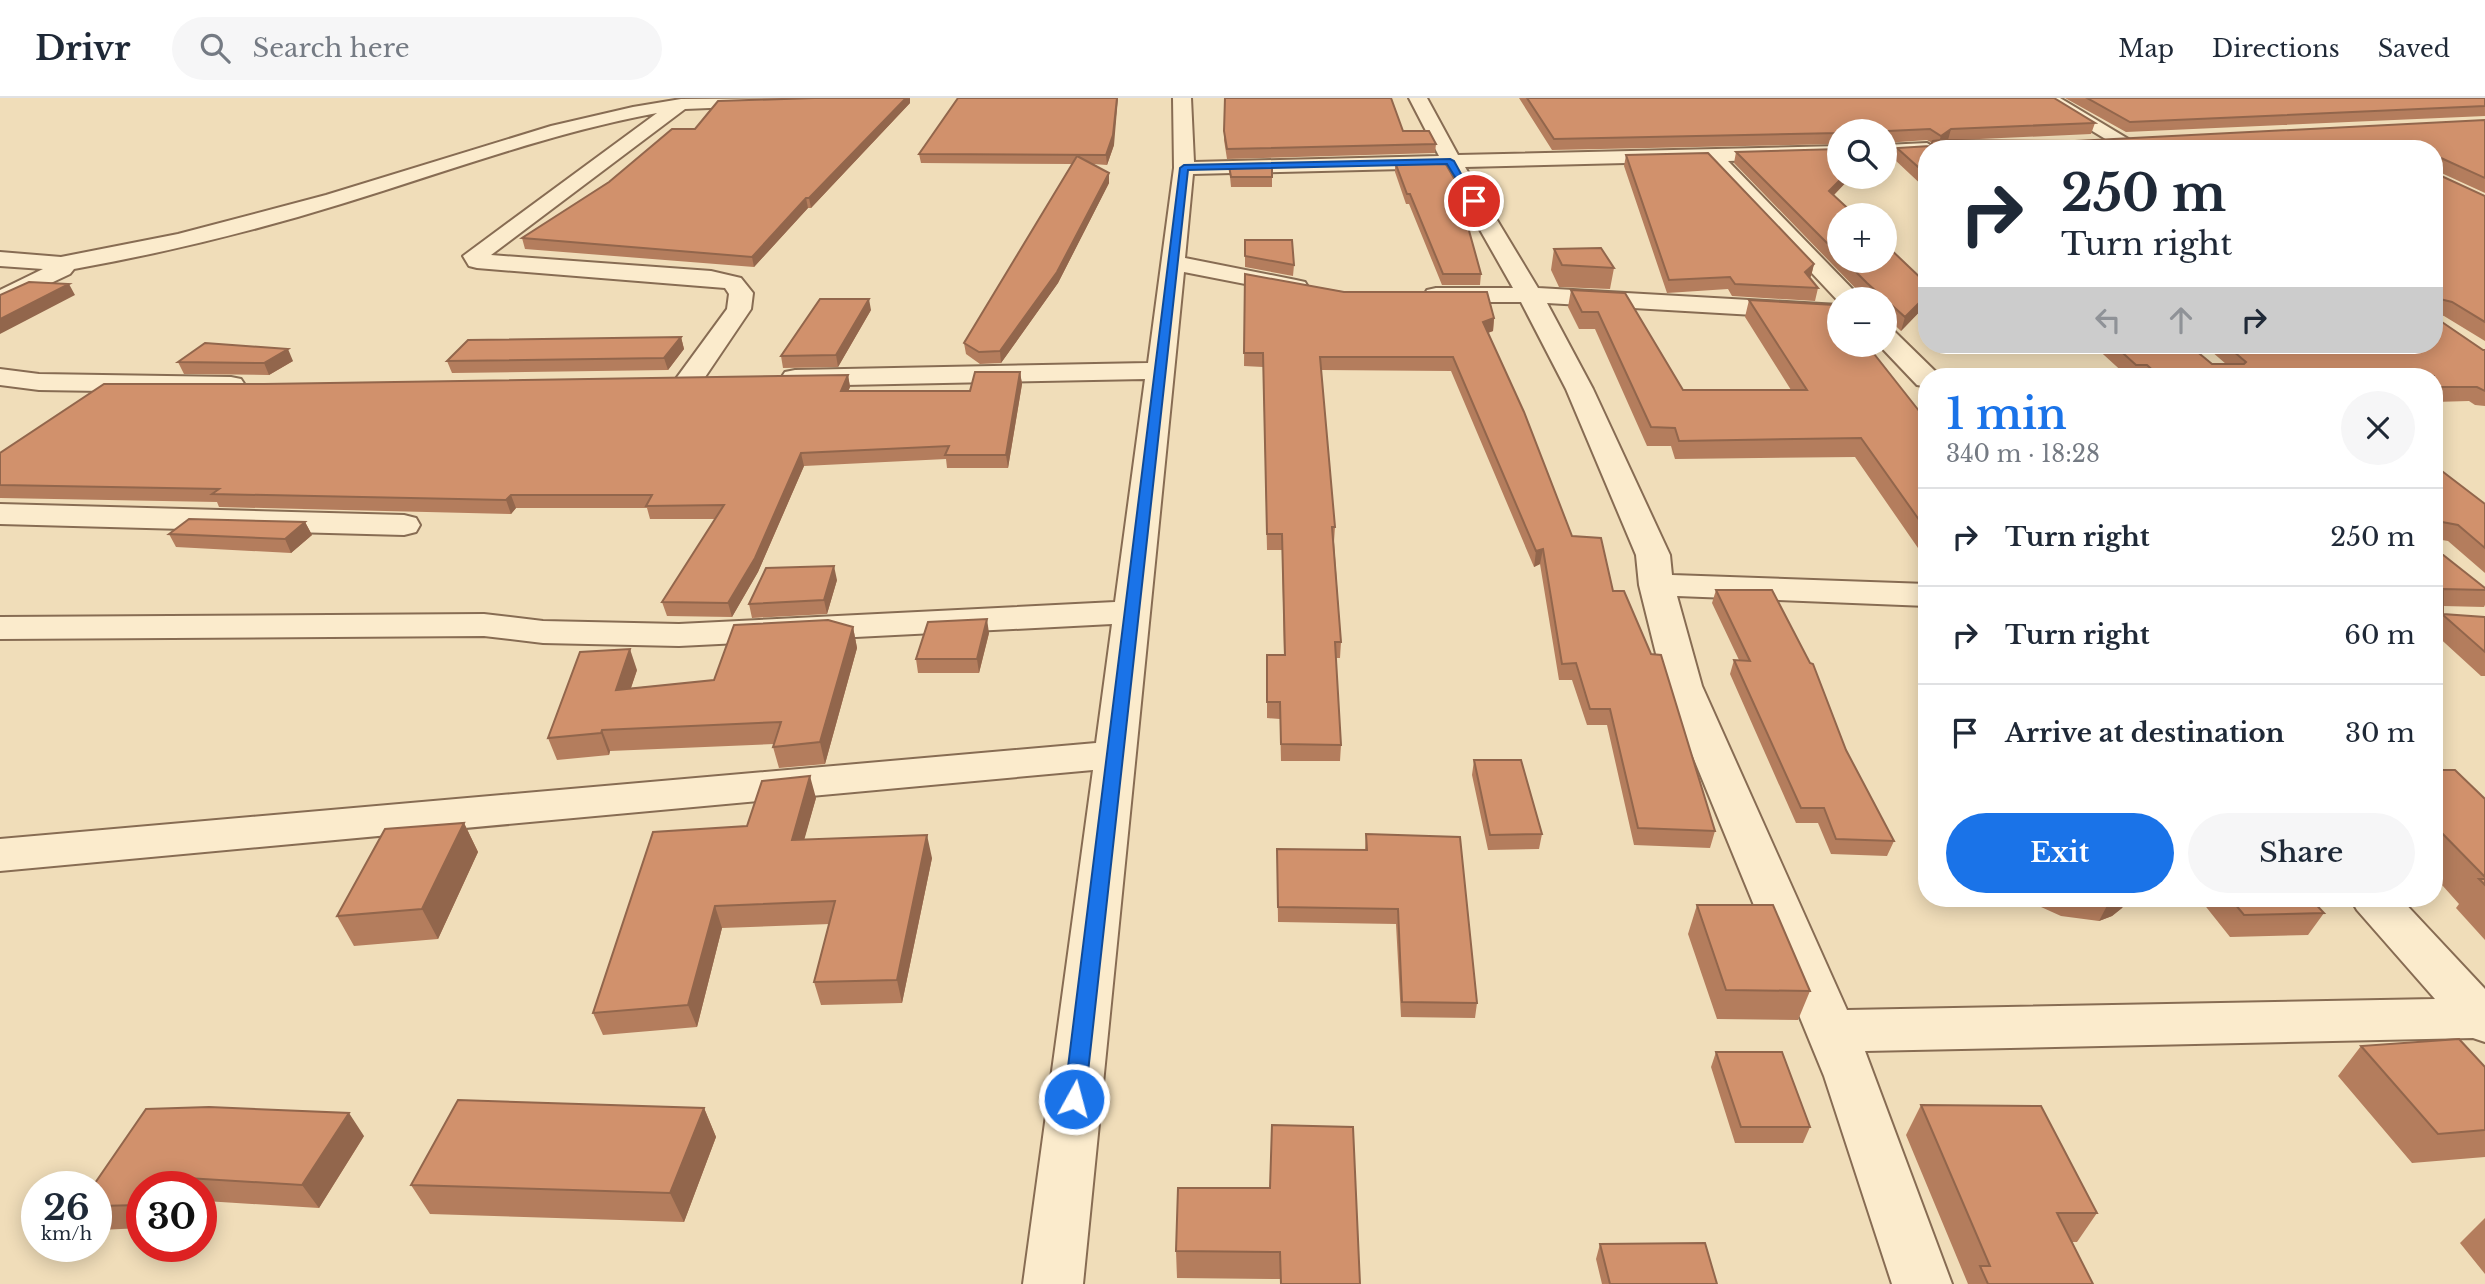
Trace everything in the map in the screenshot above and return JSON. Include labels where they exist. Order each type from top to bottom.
[{"type":"street","points":[[0,259],[61,264],[100,257],[286,214],[578,123],[710,98]]},
{"type":"street","points":[[717,380],[677,381],[739,309],[741,293],[733,283],[711,278],[477,261],[475,256],[681,104],[831,98]]},
{"type":"street","points":[[1053,1284],[1184,168],[1182,98]]},
{"type":"street","points":[[1418,98],[1450,161],[1568,366],[1653,555],[1656,585],[1683,686],[1850,1076],[1922,1284]]},
{"type":"street","points":[[2047,98],[2129,140]]},
{"type":"street","points":[[1897,150],[1918,149]]},
{"type":"street","points":[[1184,168],[1827,152]]},
{"type":"street","points":[[1712,155],[1838,287]]},
{"type":"street","points":[[1173,263],[1316,290]]},
{"type":"street","points":[[0,300],[62,269],[61,264]]},
{"type":"street","points":[[1409,295],[1528,295],[1827,311]]},
{"type":"street","points":[[1897,348],[1918,370]]},
{"type":"street","points":[[772,379],[1160,371]]},
{"type":"street","points":[[0,377],[39,382],[257,386]]},
{"type":"street","points":[[0,514],[404,525]]},
{"type":"street","points":[[1656,585],[1918,595]]},
{"type":"street","points":[[0,628],[484,625],[543,632],[679,635],[1131,612]]},
{"type":"street","points":[[0,855],[1114,755]]},
{"type":"street","points":[[2381,907],[2484,1019]]},
{"type":"street","points":[[1831,1031],[2484,1019]]},
{"type":"building","points":[[906,98],[809,198],[806,198],[752,257],[522,238],[609,182],[672,129],[695,129],[718,101]]},
{"type":"building","points":[[958,98],[1117,98],[1113,135],[1106,155],[919,154]]},
{"type":"building","points":[[1225,98],[1391,98],[1403,131],[1429,131],[1436,144],[1227,149],[1224,131]]},
{"type":"building","points":[[1527,98],[2054,98],[2095,123],[1951,129],[1941,136],[1930,129],[1897,131],[1897,119],[1827,119],[1827,133],[1554,139]]},
{"type":"building","points":[[2087,98],[2485,98],[2485,106],[2130,122]]},
{"type":"building","points":[[2485,120],[2485,178],[2443,159],[2443,140],[2095,140]]},
{"type":"building","points":[[1918,147],[1918,167],[1897,148]]},
{"type":"building","points":[[1827,149],[1827,189],[1831,189],[1829,191],[1842,203],[1827,203],[1827,243],[1736,152]]},
{"type":"building","points":[[1708,153],[1814,264],[1805,272],[1818,288],[1735,284],[1730,277],[1669,280],[1626,155]]},
{"type":"building","points":[[1077,156],[1109,173],[1057,272],[1000,351],[979,352],[964,343]]},
{"type":"building","points":[[1444,161],[1455,180],[1481,274],[1443,274],[1395,162]]},
{"type":"building","points":[[1272,165],[1272,177],[1231,177],[1229,166]]},
{"type":"building","points":[[2443,177],[2485,196],[2485,322],[2452,302],[2443,300]]},
{"type":"building","points":[[1245,240],[1292,240],[1294,265],[1245,256]]},
{"type":"building","points":[[1601,248],[1614,268],[1562,265],[1554,249]]},
{"type":"building","points":[[1897,255],[1918,275],[1918,304],[1905,317],[1897,310],[1897,287],[1871,287],[1857,273],[1897,273]]},
{"type":"building","points":[[1245,274],[1344,292],[1487,292],[1494,318],[1483,322],[1524,412],[1572,536],[1601,538],[1613,591],[1624,591],[1651,654],[1661,655],[1715,831],[1638,828],[1610,709],[1590,709],[1576,663],[1562,664],[1543,549],[1536,551],[1453,357],[1320,357],[1335,527],[1332,527],[1341,642],[1335,642],[1341,745],[1281,744],[1280,702],[1267,702],[1267,655],[1285,655],[1282,534],[1267,534],[1263,353],[1244,353]]},
{"type":"building","points":[[29,282],[69,284],[0,319],[0,295]]},
{"type":"building","points":[[1571,290],[1625,293],[1683,390],[1807,390],[1749,300],[1827,305],[1827,357],[1876,357],[1918,410],[1918,518],[1861,438],[1679,441],[1675,428],[1651,427],[1598,312],[1582,312]]},
{"type":"building","points":[[820,299],[869,299],[836,355],[781,356]]},
{"type":"building","points":[[2443,323],[2485,350],[2485,391],[2477,387],[2443,387],[2443,368],[2150,368],[2147,365],[2136,365],[2124,354],[2200,354],[2212,364],[2244,364],[2246,362],[2237,354],[2443,354]]},
{"type":"building","points":[[681,337],[664,358],[447,361],[468,340]]},
{"type":"building","points":[[205,343],[288,349],[264,363],[178,362]]},
{"type":"building","points":[[975,372],[1020,372],[1006,455],[945,455],[949,446],[801,453],[755,558],[728,603],[662,602],[724,505],[646,506],[652,495],[511,495],[506,500],[212,494],[219,489],[0,485],[0,453],[104,384],[848,375],[841,391],[970,391]]},
{"type":"building","points":[[2443,472],[2485,504],[2485,548],[2458,525],[2443,522]]},
{"type":"building","points":[[189,519],[305,522],[285,539],[169,534]]},
{"type":"building","points":[[2443,555],[2485,588],[2443,589]]},
{"type":"building","points":[[834,566],[824,600],[749,604],[766,568]]},
{"type":"building","points":[[1716,590],[1772,590],[1810,663],[1813,664],[1846,750],[1894,841],[1836,839],[1824,808],[1801,808],[1734,660],[1750,661]]},
{"type":"building","points":[[2443,614],[2485,617],[2485,652],[2443,615]]},
{"type":"building","points":[[987,619],[977,659],[916,659],[928,622]]},
{"type":"building","points":[[828,620],[853,627],[820,742],[773,747],[781,722],[602,730],[601,733],[548,738],[580,652],[630,649],[616,690],[714,680],[734,625]]},
{"type":"building","points":[[1474,760],[1521,760],[1542,834],[1490,835]]},
{"type":"building","points":[[2443,770],[2455,770],[2485,799],[2485,877],[2443,834]]},
{"type":"building","points":[[810,776],[792,840],[927,835],[897,980],[814,982],[835,901],[715,906],[688,1005],[593,1013],[653,832],[747,826],[762,781]]},
{"type":"building","points":[[464,823],[422,909],[337,916],[385,829]]},
{"type":"building","points":[[1366,834],[1460,837],[1477,1003],[1402,1002],[1398,909],[1278,907],[1277,849],[1367,850]]},
{"type":"building","points":[[1697,905],[1773,905],[1810,991],[1726,990]]},
{"type":"building","points":[[2237,907],[2318,907],[2324,913],[2244,915]]},
{"type":"building","points":[[2459,1039],[2485,1067],[2485,1130],[2438,1134],[2361,1046]]},
{"type":"building","points":[[1716,1052],[1782,1052],[1810,1127],[1741,1127]]},
{"type":"building","points":[[458,1100],[704,1108],[670,1193],[411,1185]]},
{"type":"building","points":[[1921,1105],[2041,1106],[2097,1213],[2057,1213],[2093,1284],[1988,1284],[1980,1266],[1990,1266]]},
{"type":"building","points":[[209,1107],[349,1113],[302,1185],[217,1180],[217,1171],[126,1171],[126,1205],[112,1206],[112,1171],[103,1171],[146,1109]]},
{"type":"building","points":[[1272,1125],[1353,1127],[1360,1284],[1281,1284],[1280,1252],[1176,1251],[1178,1188],[1270,1188]]},
{"type":"building","points":[[1705,1243],[1717,1284],[1610,1284],[1600,1244]]},
{"type":"route","points":[[1074,1099],[1184,168],[1450,161],[1474,201]]}]
